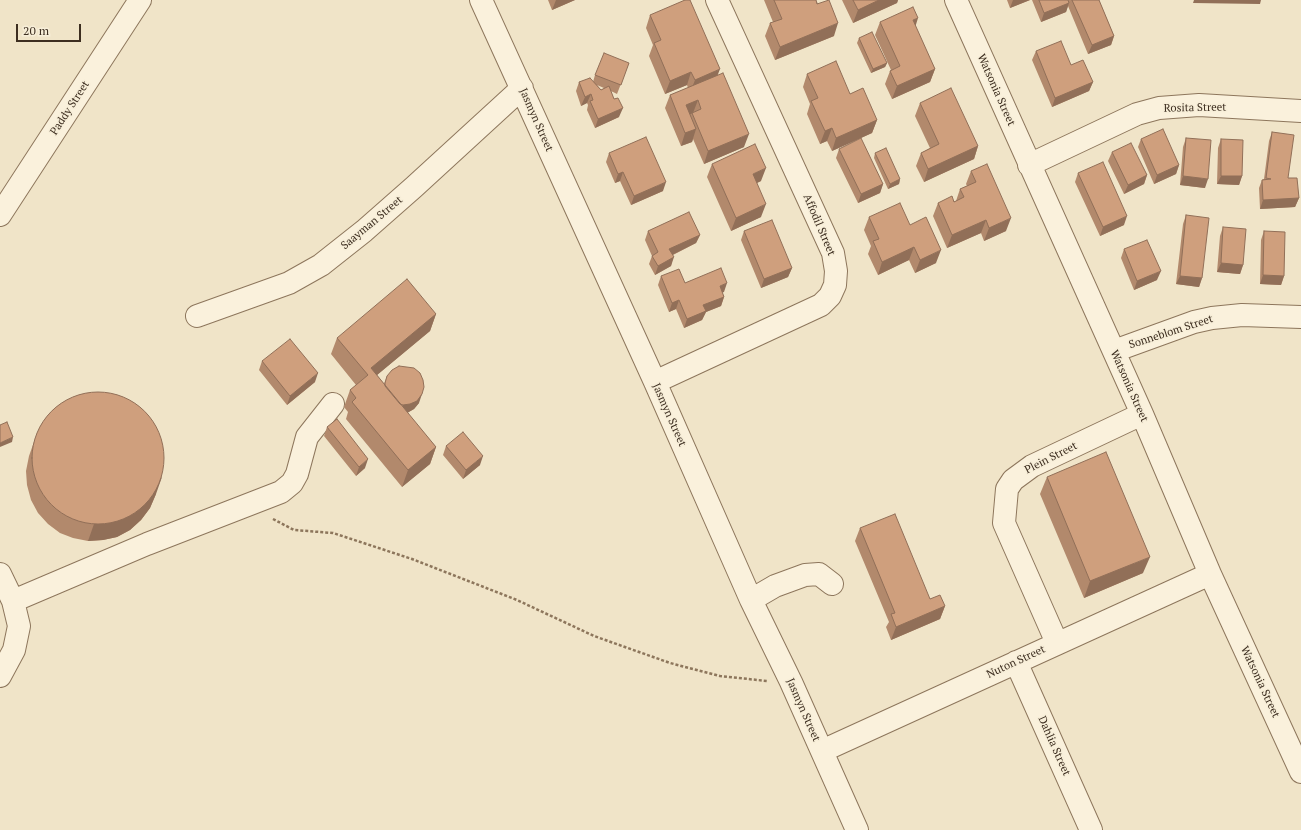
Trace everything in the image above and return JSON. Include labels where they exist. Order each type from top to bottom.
[{"type":"street","name":"Paddy Street","points":[[0,215],[140,0]]},
{"type":"street","name":"Jasmyn Street","points":[[481,0],[655,382],[751,600],[791,682],[857,830]]},
{"type":"street","name":"Affodil Street","points":[[655,382],[821,305],[830,296],[835,285],[836,271],[833,253],[717,0]]},
{"type":"street","name":"Watsonia Street","points":[[956,0],[1142,414],[1210,574],[1301,772]]},
{"type":"street","name":"Saayman Street","points":[[196,316],[289,283],[321,265],[364,231],[414,187],[522,88]]},
{"type":"street","name":"Rosita Street","points":[[1029,165],[1137,114],[1159,108],[1199,105],[1301,111]]},
{"type":"street","name":"Sonneblom Street","points":[[1114,352],[1194,322],[1212,318],[1242,315],[1301,317]]},
{"type":"street","points":[[13,602],[147,544],[273,496],[292,483],[297,474],[307,437],[333,404]]},
{"type":"street","name":"Plein Street","points":[[1057,643],[1004,523],[1007,489],[1013,480],[1032,466],[1142,414]]},
{"type":"street","points":[[0,574],[13,602],[19,626],[14,650],[0,676]]},
{"type":"street","points":[[751,600],[780,584],[805,575],[819,574],[832,584]]},
{"type":"street","name":"Nuton Street","points":[[822,751],[1210,574]]},
{"type":"street","name":"Dahlia Street","points":[[1016,662],[1091,830]]},
{"type":"path","points":[[251,504],[278,523],[294,530],[333,533],[412,559],[517,600],[594,636],[670,663],[720,676],[760,681],[791,682]]},
{"type":"building","points":[[685,0],[690,0],[720,69],[695,80],[691,72],[670,81],[654,43],[661,40],[650,15]]},
{"type":"building","points":[[774,0],[816,0],[817,4],[829,0],[838,23],[780,47],[770,23],[782,19]]},
{"type":"building","points":[[853,0],[879,0],[858,10]]},
{"type":"building","points":[[1039,0],[1068,0],[1069,3],[1044,13]]},
{"type":"building","points":[[1072,0],[1099,0],[1114,36],[1092,45]]},
{"type":"building","points":[[913,7],[918,18],[913,20],[935,69],[897,86],[890,71],[900,66],[880,22]]},
{"type":"building","points":[[872,32],[887,63],[873,69],[859,38]]},
{"type":"building","points":[[1061,41],[1071,65],[1083,60],[1093,82],[1055,98],[1036,51]]},
{"type":"building","points":[[604,53],[629,63],[621,85],[595,75]]},
{"type":"building","points":[[836,61],[850,94],[863,88],[877,120],[836,138],[832,128],[825,131],[811,101],[818,98],[807,74]]},
{"type":"building","points":[[723,73],[749,134],[708,151],[692,113],[701,109],[698,100],[686,105],[696,129],[685,133],[670,95]]},
{"type":"building","points":[[590,78],[601,90],[609,86],[614,99],[618,98],[623,108],[598,119],[590,101],[593,100],[591,94],[585,97],[579,82]]},
{"type":"building","points":[[951,88],[978,146],[928,169],[921,153],[939,144],[920,103]]},
{"type":"building","points":[[1163,129],[1179,165],[1157,175],[1141,139]]},
{"type":"building","points":[[1272,132],[1294,135],[1288,178],[1297,178],[1299,198],[1263,200],[1262,180],[1271,179],[1266,178]]},
{"type":"building","points":[[646,137],[666,182],[634,196],[623,172],[618,174],[609,153]]},
{"type":"building","points":[[861,138],[883,184],[861,194],[839,149]]},
{"type":"building","points":[[1186,138],[1211,140],[1208,179],[1183,176]]},
{"type":"building","points":[[1221,139],[1243,140],[1242,176],[1221,176]]},
{"type":"building","points":[[1131,143],[1147,175],[1128,185],[1112,152]]},
{"type":"building","points":[[755,144],[766,168],[753,174],[766,204],[736,218],[712,164]]},
{"type":"building","points":[[886,148],[900,179],[890,184],[875,153]]},
{"type":"building","points":[[1103,162],[1127,216],[1103,227],[1078,173]]},
{"type":"building","points":[[987,164],[1011,218],[989,228],[986,220],[952,235],[938,203],[952,196],[954,202],[964,197],[960,189],[976,182],[971,171]]},
{"type":"building","points":[[900,203],[910,225],[926,217],[941,250],[920,260],[914,247],[882,262],[873,241],[879,239],[869,217]]},
{"type":"building","points":[[689,212],[700,235],[669,249],[674,257],[658,266],[652,256],[658,252],[648,231]]},
{"type":"building","points":[[1186,215],[1209,218],[1202,278],[1180,276]]},
{"type":"building","points":[[772,220],[792,268],[764,279],[744,231]]},
{"type":"building","points":[[1223,227],[1246,229],[1243,265],[1221,263]]},
{"type":"building","points":[[1264,231],[1285,232],[1284,276],[1263,275]]},
{"type":"building","points":[[1147,240],[1161,271],[1137,281],[1124,249]]},
{"type":"building","points":[[721,268],[727,283],[720,286],[724,297],[703,305],[706,311],[687,319],[679,300],[672,303],[661,276],[679,269],[685,283]]},
{"type":"building","points":[[407,279],[436,314],[371,368],[436,447],[408,470],[352,402],[356,398],[350,390],[368,375],[337,338]]},
{"type":"building","points":[[290,339],[318,373],[290,396],[262,361]]},
{"type":"building","points":[[399,366],[414,368],[420,373],[423,380],[424,387],[422,394],[417,401],[410,404],[400,404],[385,386],[387,376],[392,370]]},
{"type":"building","points":[[104,392],[123,397],[135,403],[145,411],[153,421],[159,433],[163,445],[163,471],[159,483],[153,495],[145,505],[135,513],[123,519],[111,523],[92,524],[73,519],[61,513],[51,505],[43,495],[37,483],[33,471],[32,452],[37,433],[43,421],[51,411],[61,403],[73,397],[85,393]]},
{"type":"building","points":[[337,419],[368,459],[359,467],[327,427]]},
{"type":"building","points":[[7,422],[13,437],[0,443],[0,425]]},
{"type":"building","points":[[463,432],[483,456],[466,470],[446,446]]},
{"type":"building","points":[[1106,452],[1150,557],[1090,581],[1047,477]]},
{"type":"building","points":[[895,514],[930,599],[940,595],[945,606],[896,627],[891,614],[895,613],[860,528]]}]
